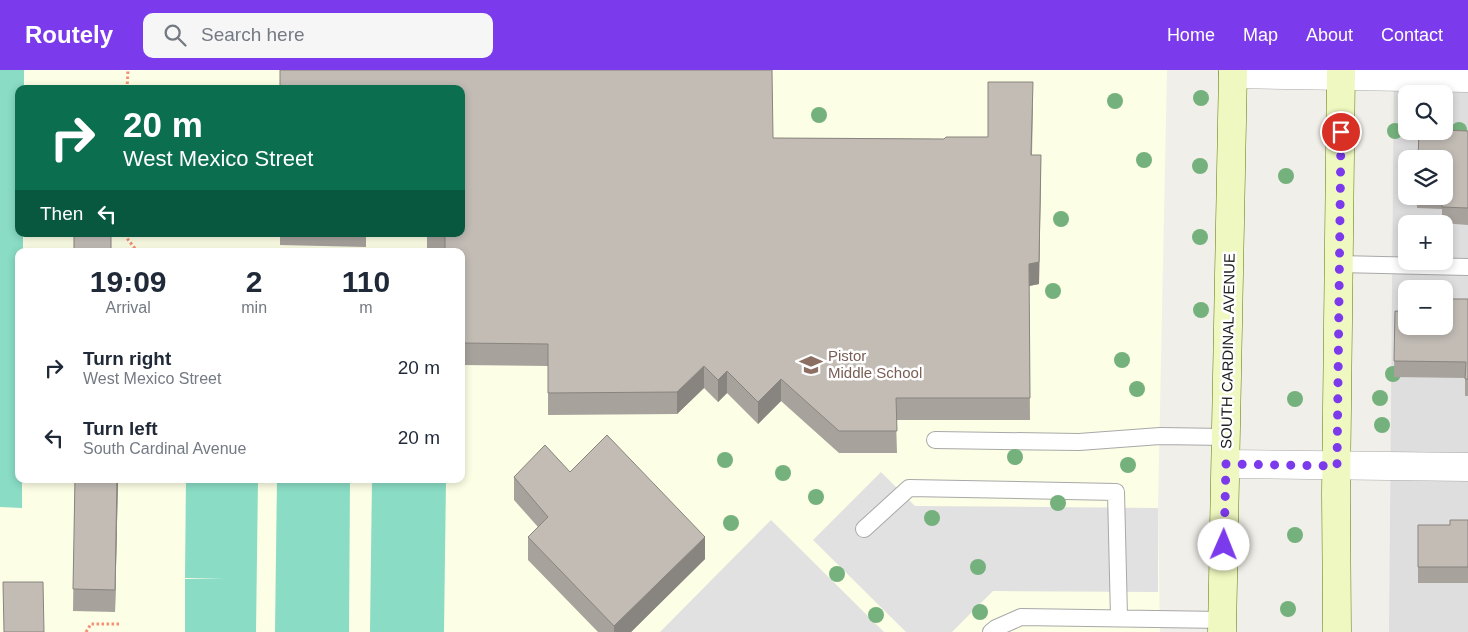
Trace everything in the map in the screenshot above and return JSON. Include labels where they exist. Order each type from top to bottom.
[{"type":"main road","name":"SOUTH CARDINAL AVENUE","points":[[1223,626],[1233,72]]},
{"type":"main road","points":[[1337,632],[1341,73]]},
{"type":"street","points":[[1233,72],[1341,73],[1468,78]]},
{"type":"street","points":[[1226,464],[1468,467]]},
{"type":"lane","points":[[1339,264],[1468,267]]},
{"type":"lane","points":[[935,440],[1079,442],[1160,436],[1226,437]]},
{"type":"lane","points":[[864,529],[909,488],[1116,492],[1119,617]]},
{"type":"lane","points":[[991,632],[1021,617],[1119,617],[1223,626]]},
{"type":"path","points":[[128,70],[128,85]]},
{"type":"path","points":[[126,237],[135,248]]},
{"type":"path","points":[[86,632],[91,624],[119,624]]},
{"type":"shaded area","name":"Pistor Middle School","points":[[0,70],[1167,70],[1158,508],[1160,632],[0,632]]},
{"type":"shaded area","points":[[1394,70],[1468,70],[1468,632],[1389,632]]},
{"type":"shaded area","points":[[881,472],[915,506],[1158,508],[1158,592],[993,591],[952,632],[906,632],[813,540]]},
{"type":"shaded area","points":[[771,520],[884,632],[660,632]]},
{"type":"green space","points":[[0,70],[24,70],[24,85],[15,85],[15,237],[23,237],[23,248],[15,248],[15,483],[22,483],[22,508],[0,507]]},
{"type":"green space","points":[[186,483],[258,483],[256,632],[185,632],[185,579],[225,579],[185,578]]},
{"type":"green space","points":[[277,483],[350,483],[349,632],[275,632]]},
{"type":"green space","points":[[372,483],[446,483],[444,632],[370,632]]},
{"type":"building","name":"Pistor Middle School","points":[[280,70],[772,70],[773,138],[944,139],[946,137],[988,137],[988,82],[1033,82],[1031,155],[1041,155],[1039,262],[1029,264],[1030,398],[896,398],[897,431],[839,431],[781,379],[758,402],[727,371],[718,380],[704,366],[677,392],[548,393],[548,344],[465,343],[465,248],[445,248],[445,237],[465,237],[465,85],[280,85]]},
{"type":"building","points":[[1453,130],[1468,131],[1468,208],[1442,207],[1442,205],[1453,205],[1453,150],[1418,150],[1419,140],[1453,140]]},
{"type":"building","points":[[74,237],[111,237],[111,248],[74,248]]},
{"type":"building","points":[[1453,299],[1468,299],[1468,379],[1465,379],[1466,362],[1394,361],[1395,311],[1398,311],[1398,335],[1453,335]]},
{"type":"building","points":[[607,435],[705,537],[614,626],[528,537],[548,517],[514,477],[545,445],[570,472]]},
{"type":"building","points":[[75,483],[117,483],[115,590],[73,589]]},
{"type":"building","points":[[1450,520],[1468,520],[1468,567],[1418,567],[1418,525],[1450,525]]},
{"type":"building","points":[[3,582],[43,582],[44,632],[4,632]]},
{"type":"place","name":"Pistor Middle School","points":[[811,365]]},
{"type":"route","points":[[1224,545],[1226,464],[1337,466],[1341,132]]}]
